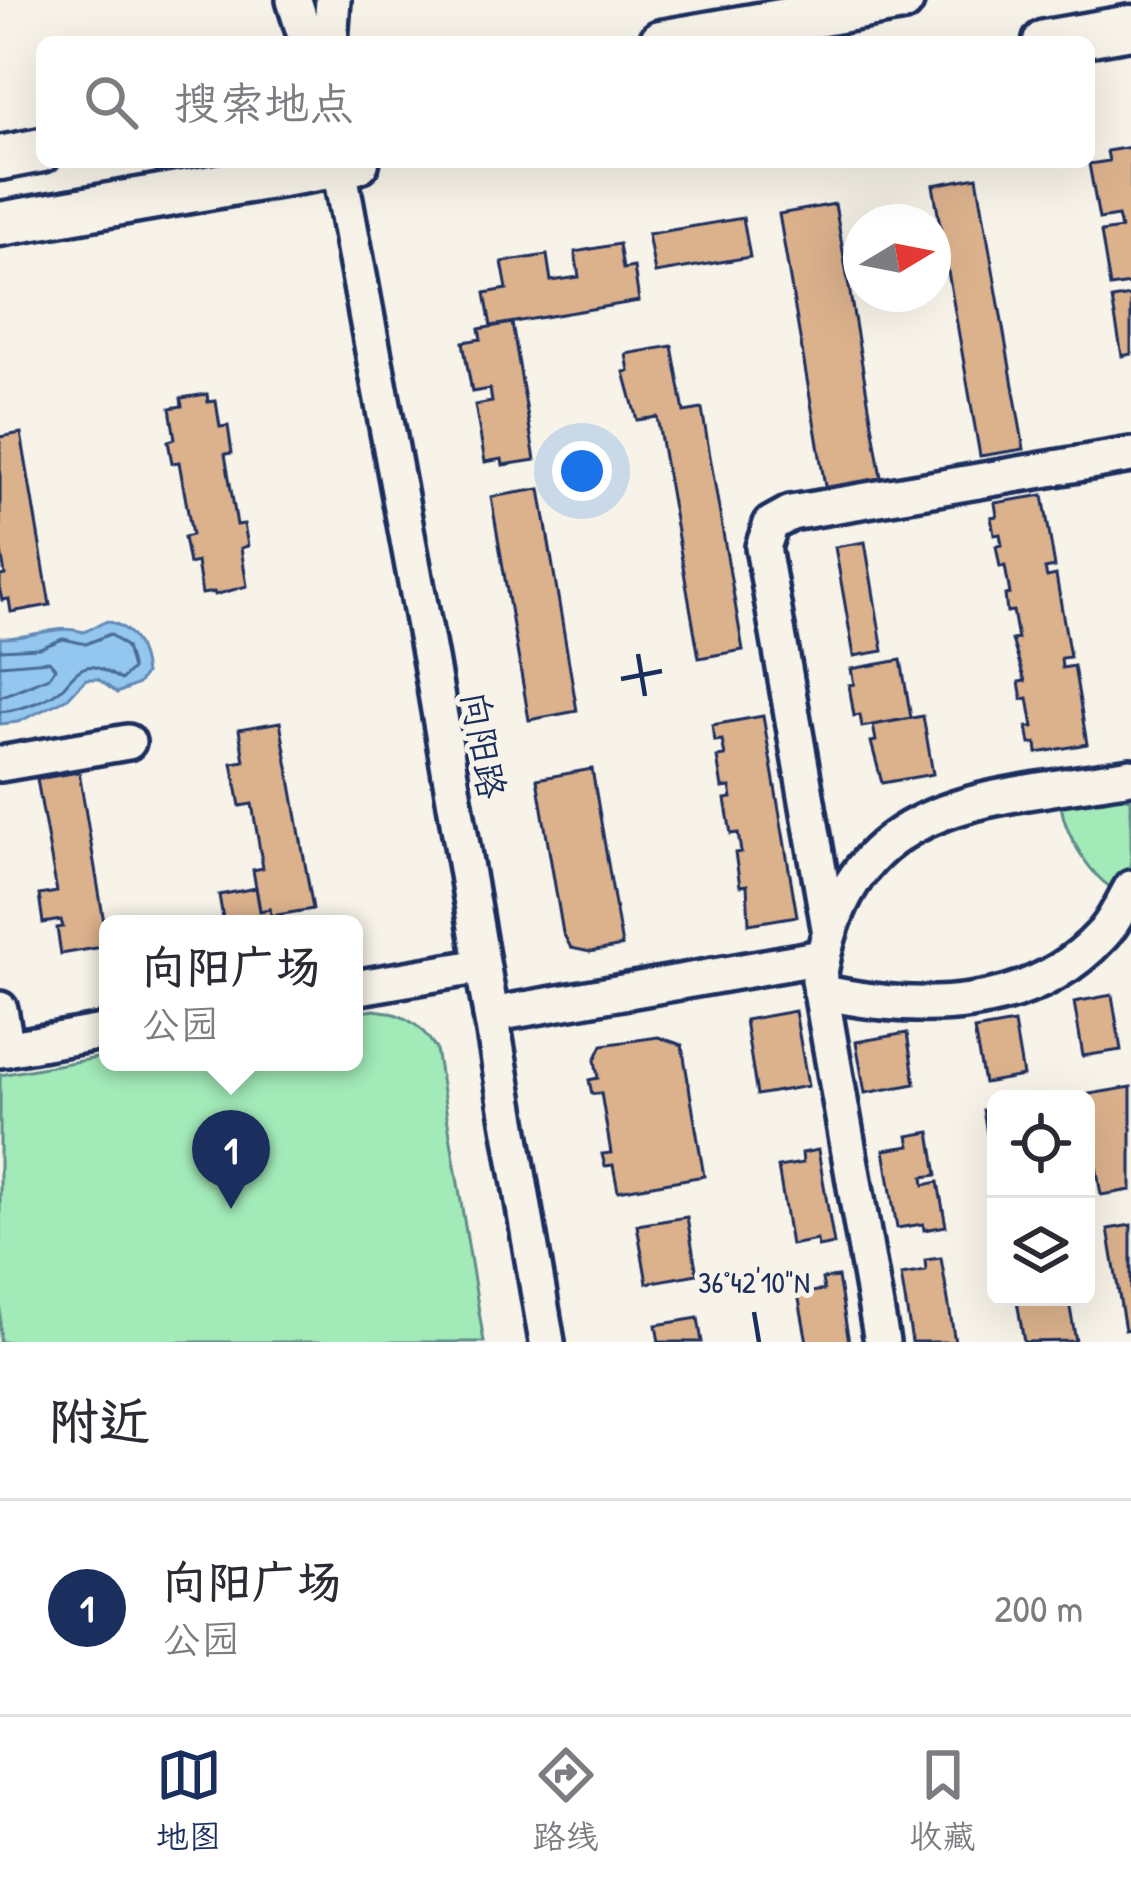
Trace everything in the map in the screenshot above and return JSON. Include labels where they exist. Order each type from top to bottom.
[{"type":"main road","points":[[695,36],[902,0]]},
{"type":"main road","points":[[1079,36],[1131,27]]},
{"type":"main road","points":[[0,158],[36,151]]},
{"type":"main road","points":[[0,224],[316,168]]},
{"type":"street","points":[[294,0],[306,36]]},
{"type":"street","points":[[330,36],[333,0]]},
{"type":"street","name":"向阳路","points":[[345,168],[547,1342]]},
{"type":"street","points":[[882,1342],[821,992],[826,943],[763,547],[771,524],[791,513],[1131,455]]},
{"type":"street","points":[[0,764],[128,742]]},
{"type":"street","points":[[826,943],[848,890],[880,846],[905,828],[973,803],[1131,776]]},
{"type":"street","points":[[821,992],[908,1006],[985,1001],[1066,967],[1104,934],[1131,888]]},
{"type":"street","points":[[491,1015],[826,943]]},
{"type":"street","points":[[363,986],[482,966]]},
{"type":"street","points":[[0,1009],[3,1049],[99,1033]]},
{"type":"green space","points":[[1112,795],[1131,799],[1131,877],[1119,892],[1099,878],[1081,855],[1061,805],[1069,798]]},
{"type":"green space","points":[[374,1010],[410,1021],[436,1049],[484,1342],[0,1342],[0,1075],[99,1058],[99,1071],[363,1071],[363,1012]]},
{"type":"water","points":[[107,621],[124,628],[139,647],[145,674],[138,684],[117,693],[98,679],[86,679],[68,698],[18,722],[0,724],[0,638],[63,629],[84,632]]},
{"type":"building","points":[[1131,147],[1131,290],[1130,284],[1110,287],[1101,232],[1121,229],[1118,216],[1099,219],[1090,168],[1109,161],[1107,151]]},
{"type":"building","points":[[977,177],[1024,449],[980,456],[951,289],[951,204],[936,204],[933,185]]},
{"type":"building","points":[[835,204],[843,251],[843,312],[853,312],[882,483],[826,492],[779,214]]},
{"type":"building","points":[[743,218],[750,257],[655,273],[648,234]]},
{"type":"building","points":[[619,244],[623,269],[634,267],[639,301],[491,326],[485,293],[507,289],[502,262],[547,255],[551,281],[579,277],[575,252]]},
{"type":"building","points":[[1131,296],[1131,354],[1122,356],[1112,299]]},
{"type":"building","points":[[512,323],[535,460],[503,465],[502,459],[485,462],[475,405],[492,402],[490,389],[472,392],[463,342],[481,339],[479,329]]},
{"type":"building","points":[[672,346],[684,412],[702,409],[743,650],[699,658],[657,417],[637,420],[624,372],[629,371],[626,354]]},
{"type":"building","points":[[207,394],[208,402],[216,401],[220,427],[228,426],[232,453],[225,454],[237,525],[244,524],[248,546],[241,548],[247,586],[215,595],[202,594],[197,562],[189,564],[184,537],[192,535],[179,462],[172,463],[168,441],[175,439],[170,408],[182,406],[181,398]]},
{"type":"building","points":[[21,433],[50,605],[11,612],[9,599],[2,600],[0,591],[0,576],[5,575],[0,545],[0,437]]},
{"type":"building","points":[[540,489],[577,711],[529,720],[491,497]]},
{"type":"building","points":[[1043,495],[1055,567],[1045,569],[1047,577],[1056,575],[1070,657],[1061,658],[1062,668],[1074,666],[1087,744],[1037,753],[1027,727],[1033,727],[1028,698],[1022,699],[1019,682],[1025,681],[1012,640],[1018,639],[1013,611],[1007,612],[1005,595],[1010,594],[996,546],[1002,545],[1000,534],[994,535],[991,517],[997,516],[995,503]]},
{"type":"building","points":[[865,542],[883,651],[854,656],[835,547]]},
{"type":"building","points":[[901,660],[911,718],[862,727],[860,715],[854,716],[851,669]]},
{"type":"building","points":[[763,716],[797,916],[749,924],[747,885],[740,886],[735,853],[741,852],[738,833],[731,834],[725,799],[732,798],[730,787],[722,788],[717,757],[725,756],[712,725]]},
{"type":"building","points":[[923,716],[933,774],[882,783],[871,742],[876,741],[873,725]]},
{"type":"building","points":[[280,722],[313,909],[277,915],[271,915],[270,909],[260,911],[253,870],[263,868],[252,804],[240,806],[232,763],[244,761],[239,729]]},
{"type":"building","points":[[592,769],[622,946],[590,952],[571,948],[563,933],[537,779]]},
{"type":"building","points":[[79,772],[103,915],[99,915],[99,948],[61,954],[57,928],[63,927],[61,920],[43,923],[39,895],[57,892],[37,779]]},
{"type":"building","points":[[256,888],[260,911],[270,909],[271,915],[222,915],[219,895]]},
{"type":"building","points":[[1112,995],[1121,1050],[1083,1056],[1074,1002]]},
{"type":"building","points":[[795,1011],[808,1086],[757,1095],[745,1020]]},
{"type":"building","points":[[1014,1023],[1023,1076],[984,1083],[974,1030]]},
{"type":"building","points":[[907,1033],[915,1084],[865,1093],[856,1042]]},
{"type":"building","points":[[658,1037],[682,1045],[704,1176],[618,1191],[613,1165],[605,1166],[602,1154],[611,1153],[601,1093],[592,1094],[589,1080],[598,1078],[595,1060],[602,1045]]},
{"type":"building","points":[[1131,1087],[1131,1190],[1101,1195],[1095,1160],[1095,1093]]},
{"type":"building","points":[[930,1132],[937,1175],[923,1177],[924,1185],[938,1182],[946,1226],[897,1228],[884,1150],[910,1146],[908,1136]]},
{"type":"building","points":[[818,1150],[834,1244],[818,1247],[817,1240],[791,1245],[778,1167],[803,1163],[802,1153]]},
{"type":"building","points":[[687,1217],[697,1274],[647,1283],[637,1225]]},
{"type":"building","points":[[1131,1225],[1131,1329],[1125,1330],[1108,1229]]},
{"type":"building","points":[[941,1258],[955,1342],[912,1342],[901,1275],[926,1271],[925,1260]]},
{"type":"building","points":[[838,1277],[849,1342],[807,1342],[798,1294],[824,1290],[822,1279]]},
{"type":"building","points":[[1018,1306],[1070,1306],[1076,1341],[1024,1342]]},
{"type":"building","points":[[698,1318],[702,1342],[659,1342],[656,1325]]},
{"type":"place","name":"向阳广场","points":[[231,1209]]}]
